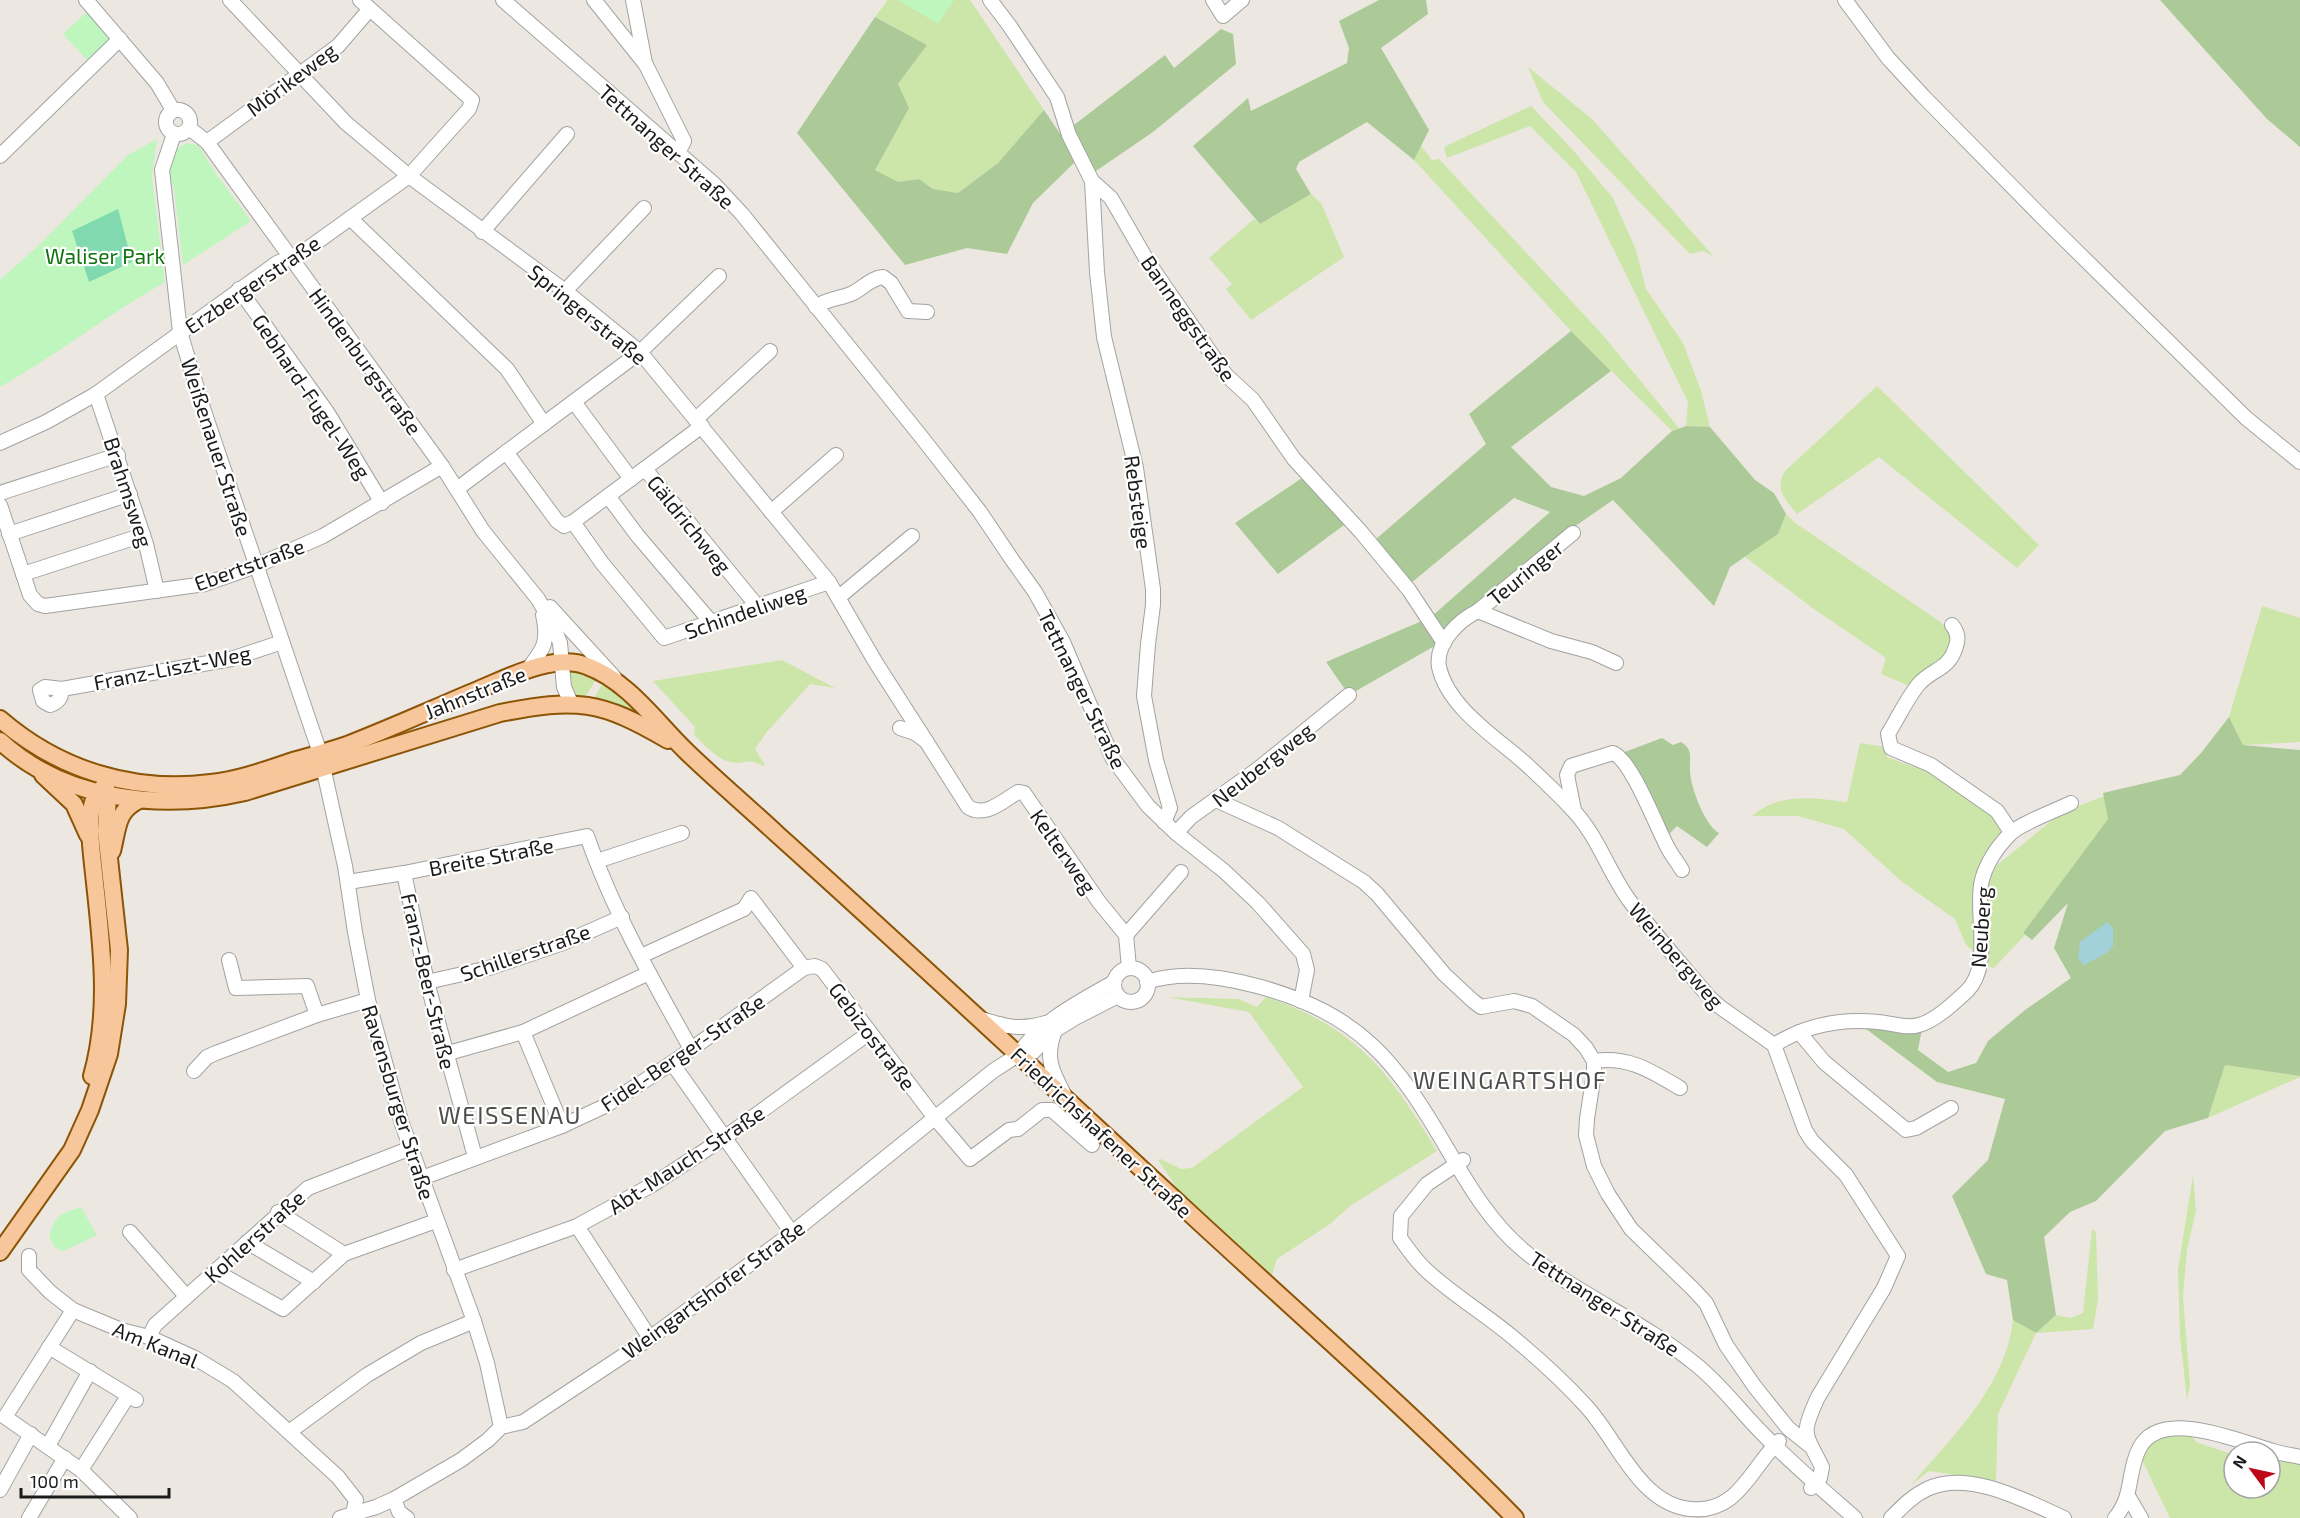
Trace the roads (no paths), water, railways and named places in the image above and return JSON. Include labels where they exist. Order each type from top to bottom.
[{"type":"main road","name":"Jahnstraße","points":[[0,741],[37,769],[139,800],[174,802],[215,799],[322,761],[347,745],[528,669],[561,662],[585,665],[601,672],[627,692]]},
{"type":"main road","name":"Friedrichshafener Straße","points":[[627,692],[685,750],[981,1019],[1068,1102],[1379,1387],[1467,1469],[1515,1518]]},
{"type":"main road","name":"Jahnstraße","points":[[0,719],[27,740],[101,787],[122,782],[173,786],[210,784],[242,778],[322,761],[500,713],[571,703]]},
{"type":"main road","name":"Friedrichshafener Straße","points":[[571,703],[605,709],[632,719],[685,750]]},
{"type":"main road","points":[[37,769],[74,804],[90,838]]},
{"type":"main road","points":[[53,1174],[87,1092],[96,1062],[100,1034],[103,1003],[102,949],[90,838],[91,807],[101,787]]},
{"type":"main road","points":[[0,1252],[72,1150],[90,1110],[113,1035],[119,950],[101,787]]},
{"type":"main road","points":[[110,859],[121,813],[128,805],[139,800]]},
{"type":"street","name":"Hindenburgstraße","points":[[86,0],[157,83],[173,110]]},
{"type":"street","name":"Springerstraße","points":[[230,0],[346,123],[409,176],[565,291],[640,352],[829,582],[876,663]]},
{"type":"street","points":[[245,0],[246,15]]},
{"type":"street","name":"Tettnanger Straße","points":[[503,0],[714,184],[742,214],[980,512],[1029,584],[1063,642],[1113,759],[1148,806],[1258,903],[1303,954],[1307,970],[1301,1000]]},
{"type":"street","points":[[594,0],[646,65],[684,141],[678,153]]},
{"type":"street","points":[[633,0],[646,65]]},
{"type":"street","name":"Banneggstraße","points":[[990,0],[1010,25],[1057,97],[1069,135],[1092,181],[1111,198],[1148,262],[1226,375],[1253,400],[1294,459],[1361,532],[1409,590],[1444,643]]},
{"type":"street","points":[[1213,0],[1223,16],[1242,0]]},
{"type":"street","points":[[1845,0],[1883,51],[1923,96],[2044,220],[2246,418],[2300,462]]},
{"type":"street","name":"Mörikeweg","points":[[207,142],[338,46],[364,5]]},
{"type":"street","name":"Erzbergerstraße","points":[[0,443],[46,422],[96,394],[239,289],[350,219],[409,176],[469,109],[472,100],[364,5]]},
{"type":"street","points":[[0,156],[120,39]]},
{"type":"street","name":"Hindenburgstraße","points":[[173,110],[182,110],[189,115],[189,128],[207,142],[442,466],[483,531],[538,599],[554,625],[560,643],[564,687],[571,703]]},
{"type":"street","name":"Hindenburgstraße","points":[[173,110],[165,120],[167,128],[174,134]]},
{"type":"street","points":[[174,134],[182,134],[189,128]]},
{"type":"street","name":"Weißenauer Straße","points":[[174,134],[162,170],[180,332],[204,411],[322,761]]},
{"type":"street","points":[[482,232],[567,134]]},
{"type":"street","name":"Rebsteige","points":[[1092,181],[1097,272],[1104,337],[1136,468],[1153,589],[1154,605],[1144,696],[1156,760],[1170,808],[1164,822]]},
{"type":"street","points":[[565,291],[644,208]]},
{"type":"street","points":[[350,219],[507,369],[544,424]]},
{"type":"street","points":[[457,489],[640,352],[719,276]]},
{"type":"street","points":[[816,307],[823,302],[853,293],[878,277],[883,277],[891,283],[908,311],[927,312]]},
{"type":"street","name":"Gebhard-Fugel-Weg","points":[[239,289],[327,412],[382,503]]},
{"type":"street","points":[[506,452],[557,521],[564,526],[573,522],[645,469],[699,422],[770,351]]},
{"type":"street","name":"Brahmsweg","points":[[96,394],[144,536],[157,591]]},
{"type":"street","points":[[574,402],[631,479]]},
{"type":"street","points":[[0,493],[118,455]]},
{"type":"street","points":[[771,512],[836,455]]},
{"type":"street","name":"Ebertstraße","points":[[23,574],[30,595],[38,604],[45,606],[205,584],[256,566],[323,536],[442,466]]},
{"type":"street","name":"Gäldrichweg","points":[[645,469],[758,607]]},
{"type":"street","points":[[9,534],[130,494]]},
{"type":"street","points":[[608,496],[637,535],[711,622]]},
{"type":"street","points":[[0,505],[23,574],[144,536]]},
{"type":"street","name":"Schindeliweg","points":[[573,522],[602,563],[664,638],[829,582]]},
{"type":"street","name":"Teuringer","points":[[1478,611],[1573,532]]},
{"type":"street","points":[[839,597],[912,536]]},
{"type":"street","name":"Hindenburgstraße","points":[[528,669],[540,654],[546,640],[546,629],[538,599]]},
{"type":"street","name":"Hindenburgstraße","points":[[538,599],[549,606],[627,692]]},
{"type":"street","points":[[1444,643],[1452,630],[1464,618],[1478,611],[1551,641],[1592,652],[1616,663]]},
{"type":"street","points":[[1952,625],[1956,630],[1958,642],[1953,659],[1920,683],[1911,695],[1888,734],[1891,748],[1930,765],[1997,811],[2011,832]]},
{"type":"street","name":"Franz-Liszt-Weg","points":[[62,688],[231,659],[282,642]]},
{"type":"street","name":"Weinbergweg","points":[[1444,643],[1439,664],[1442,676],[1464,711],[1527,765],[1574,810],[1628,899],[1710,998],[1720,1008],[1774,1045]]},
{"type":"street","name":"Kelterweg","points":[[876,663],[968,807],[976,812],[985,812],[1018,792],[1024,793],[1099,902],[1126,935]]},
{"type":"street","name":"Neubergweg","points":[[1176,833],[1191,817],[1216,800],[1349,695]]},
{"type":"street","points":[[900,728],[915,732],[926,741]]},
{"type":"street","name":"Weinbergweg","points":[[1574,810],[1567,775],[1571,766],[1613,753],[1618,755],[1633,777],[1682,870]]},
{"type":"street","name":"Ravensburger Straße","points":[[322,761],[348,882],[368,1000],[402,1124],[474,1321],[487,1363],[501,1427]]},
{"type":"street","points":[[1216,800],[1286,832],[1364,882],[1377,894],[1444,974],[1473,1001],[1481,1006],[1514,1001],[1532,1006],[1574,1035],[1594,1061],[1586,1135],[1594,1166],[1608,1194],[1631,1230],[1706,1303],[1726,1345],[1755,1387],[1788,1428],[1810,1447]]},
{"type":"street","name":"Neuberg","points":[[1774,1045],[1817,1025],[1848,1020],[1910,1027],[1929,1022],[1967,990],[1976,977],[1981,963],[1979,915],[1984,874],[1988,864],[2011,832],[2071,803]]},
{"type":"street","points":[[682,833],[597,861],[649,973],[691,1049]]},
{"type":"street","name":"Breite Straße","points":[[348,882],[405,873],[587,836],[597,861]]},
{"type":"street","name":"Franz-Beer-Straße","points":[[405,873],[427,982],[475,1157]]},
{"type":"street","points":[[1129,968],[1126,935],[1181,873]]},
{"type":"street","points":[[641,956],[744,909],[751,898],[804,968]]},
{"type":"street","name":"Schillerstraße","points":[[427,982],[489,968],[563,943],[622,917]]},
{"type":"street","points":[[229,960],[236,988],[307,986],[317,1015]]},
{"type":"street","name":"Gebizostraße","points":[[804,968],[815,966],[822,969],[935,1118],[970,1159],[1009,1130],[1018,1129],[1042,1110],[1047,1109],[1052,1110],[1092,1145]]},
{"type":"street","name":"Fidel-Berger-Straße","points":[[422,1178],[562,1126],[605,1106],[672,1063],[804,968]]},
{"type":"street","points":[[981,1019],[1019,1028],[1052,1026],[1114,982],[1121,971],[1129,968],[1143,974],[1147,982],[1145,994],[1136,1001],[1126,1002],[1115,992],[1114,982]]},
{"type":"street","points":[[445,1054],[523,1032],[649,973]]},
{"type":"street","name":"Tettnanger Straße","points":[[1147,982],[1176,976],[1205,977],[1245,983],[1301,1000],[1353,1028],[1379,1050],[1411,1088],[1459,1162],[1485,1209],[1523,1250],[1567,1282],[1656,1334],[1697,1365],[1777,1444],[1813,1486],[1855,1518]]},
{"type":"street","points":[[1018,1055],[1028,1039],[1118,996]]},
{"type":"street","points":[[195,1071],[207,1057],[216,1053],[317,1015],[368,1000]]},
{"type":"street","points":[[1052,1026],[1050,1061],[1068,1102]]},
{"type":"street","points":[[523,1032],[562,1126]]},
{"type":"street","points":[[1800,1032],[1824,1062],[1906,1130],[1916,1128],[1951,1108]]},
{"type":"street","name":"Abt-Mauch-Straße","points":[[454,1270],[577,1226],[652,1185],[724,1138],[869,1033]]},
{"type":"street","points":[[1774,1045],[1808,1136],[1846,1175],[1898,1256],[1884,1288],[1814,1406],[1805,1428],[1810,1447],[1822,1467],[1822,1473],[1813,1486]]},
{"type":"street","name":"Weingartshofer Straße","points":[[348,1517],[394,1499],[461,1460],[489,1440],[501,1427],[523,1422],[650,1338],[792,1233],[993,1071],[1018,1055]]},
{"type":"street","points":[[1594,1061],[1612,1058],[1623,1060],[1653,1072],[1680,1088]]},
{"type":"street","points":[[672,1063],[792,1233]]},
{"type":"street","name":"Kohlerstraße","points":[[149,1337],[155,1325],[278,1212],[308,1188],[411,1148]]},
{"type":"street","points":[[1459,1162],[1426,1184],[1401,1216],[1400,1238],[1424,1268],[1455,1295],[1516,1340],[1587,1407],[1647,1489],[1678,1507],[1691,1509],[1720,1505],[1733,1498],[1777,1444]]},
{"type":"street","points":[[278,1212],[344,1254]]},
{"type":"street","points":[[215,1271],[283,1309],[344,1254],[436,1221]]},
{"type":"street","points":[[577,1226],[650,1338]]},
{"type":"street","points":[[130,1232],[186,1296]]},
{"type":"street","points":[[247,1242],[314,1282]]},
{"type":"street","name":"Am Kanal","points":[[29,1256],[29,1270],[50,1292],[73,1310],[121,1330],[149,1337],[195,1358],[233,1381],[338,1478],[356,1500],[348,1517]]},
{"type":"street","points":[[73,1310],[3,1417],[81,1470],[130,1518]]},
{"type":"street","points":[[290,1432],[367,1375],[421,1343],[474,1321]]},
{"type":"street","points":[[49,1347],[132,1398],[81,1470]]},
{"type":"street","points":[[48,1446],[90,1371]]},
{"type":"street","points":[[2115,1518],[2128,1496],[2138,1450],[2151,1435],[2165,1430],[2187,1429],[2208,1432],[2300,1457]]},
{"type":"street","points":[[0,1490],[31,1434]]},
{"type":"street","points":[[29,1518],[64,1458]]},
{"type":"street","points":[[1891,1518],[1912,1497],[1941,1484],[1979,1485],[2001,1491],[2064,1518]]},
{"type":"street","points":[[2128,1496],[2141,1518]]},
{"type":"street","points":[[394,1499],[399,1512],[407,1518]]},
{"type":"water","points":[[2107,922],[2113,927],[2113,946],[2108,952],[2084,965],[2078,958],[2080,942]]},
{"type":"district","name":"WEINGARTSHOF","points":[[1510,1079]]},
{"type":"district","name":"WEISSENAU","points":[[510,1114]]},
{"type":"park label","name":"Waliser Park","points":[[105,255]]}]
